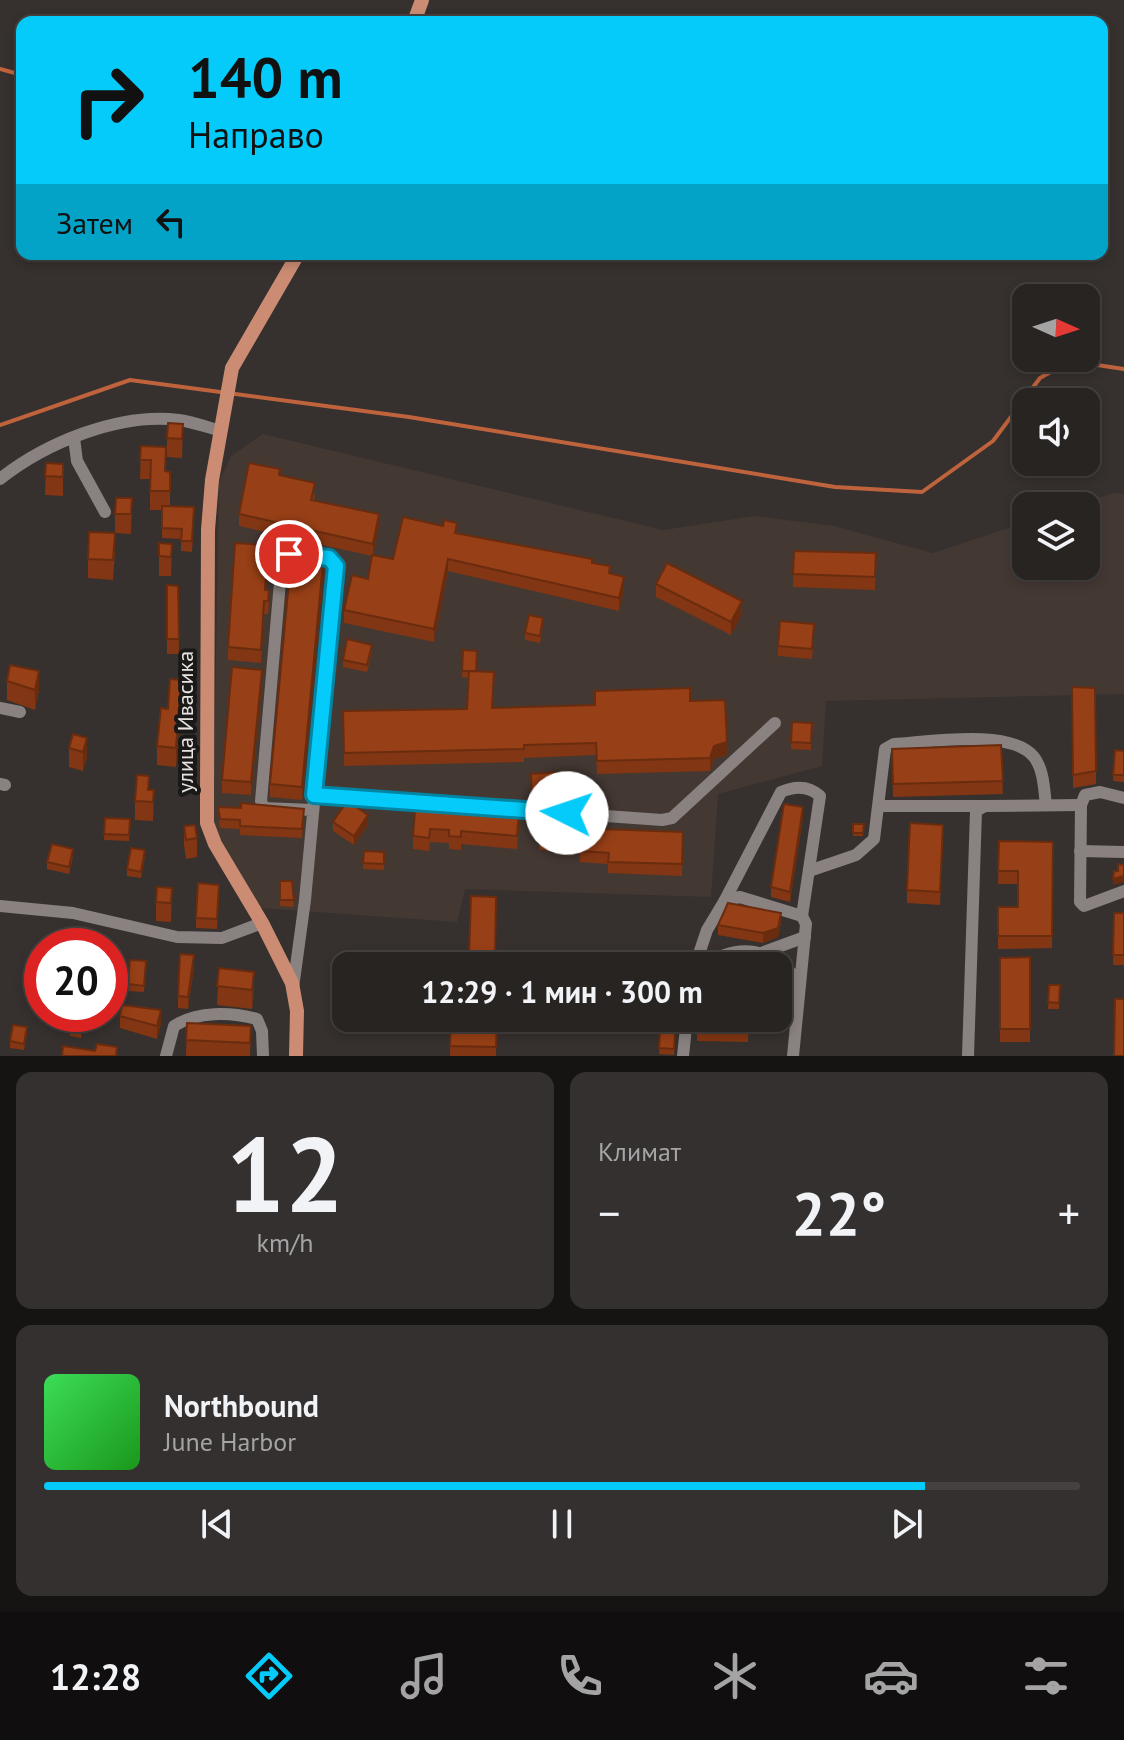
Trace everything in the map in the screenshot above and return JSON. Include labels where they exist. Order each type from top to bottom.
[{"type":"main road","name":"улица Ивасика","points":[[295,260],[232,368],[222,424],[208,530],[207,823],[215,844],[262,923],[293,988],[296,1056]]},
{"type":"lane","points":[[0,479],[38,454],[121,423],[149,419],[222,424]]},
{"type":"lane","points":[[74,438],[77,461],[105,512]]},
{"type":"lane","points":[[293,988],[314,795],[336,566],[329,558],[289,554],[282,559],[261,801],[264,808],[312,810]]},
{"type":"lane","points":[[0,708],[20,712]]},
{"type":"lane","points":[[314,795],[662,820],[672,818],[775,723]]},
{"type":"lane","points":[[809,871],[865,850],[874,839],[885,749],[894,744],[990,740],[1021,745],[1035,759],[1043,780],[1046,805]]},
{"type":"lane","points":[[700,952],[707,930],[781,792],[792,787],[813,789],[820,796],[802,916],[806,924],[793,1056]]},
{"type":"lane","points":[[1124,798],[1100,792],[1085,795],[1081,805],[1080,902],[1084,906],[1124,891]]},
{"type":"lane","points":[[879,806],[1081,805]]},
{"type":"lane","points":[[968,1056],[976,811],[985,806]]},
{"type":"lane","points":[[1080,851],[1124,852]]},
{"type":"lane","points":[[725,900],[740,897],[802,916]]},
{"type":"lane","points":[[0,906],[73,913],[187,937],[222,938],[262,923]]},
{"type":"lane","points":[[764,952],[805,937]]},
{"type":"lane","points":[[792,973],[800,982]]},
{"type":"lane","points":[[166,1056],[174,1026],[190,1016],[242,1015],[257,1019],[262,1031],[263,1056]]},
{"type":"lane","points":[[683,1056],[686,1032]]},
{"type":"shaded area","points":[[263,434],[663,530],[755,516],[834,526],[933,553],[1012,527],[1012,580],[1100,580],[1100,498],[1114,493],[1124,494],[1124,694],[826,701],[822,766],[718,794],[711,897],[465,889],[457,922],[260,908],[213,827],[219,482],[231,456]]},
{"type":"building","points":[[168,423],[183,424],[182,439],[167,438]]},
{"type":"building","points":[[141,446],[166,447],[165,471],[170,472],[170,491],[150,491],[151,460],[140,460]]},
{"type":"building","points":[[46,463],[63,464],[63,477],[45,476]]},
{"type":"building","points":[[249,463],[280,469],[279,475],[315,483],[311,500],[379,514],[373,544],[239,514]]},
{"type":"building","points":[[116,498],[132,498],[131,514],[115,514]]},
{"type":"building","points":[[162,506],[194,507],[192,541],[181,541],[182,529],[162,528]]},
{"type":"building","points":[[403,517],[443,526],[444,520],[457,523],[455,533],[592,559],[592,563],[610,566],[609,573],[624,577],[619,598],[448,559],[434,629],[344,610],[352,575],[368,579],[372,555],[393,559]]},
{"type":"building","points":[[89,532],[115,533],[113,560],[88,559]]},
{"type":"building","points":[[159,543],[172,544],[171,557],[159,556]]},
{"type":"building","points":[[235,543],[268,545],[265,590],[269,590],[268,601],[264,601],[261,650],[228,647]]},
{"type":"building","points":[[794,551],[876,553],[875,577],[793,574]]},
{"type":"building","points":[[291,560],[323,563],[302,787],[270,784]]},
{"type":"building","points":[[667,563],[742,601],[731,622],[656,584]]},
{"type":"building","points":[[167,585],[178,586],[179,639],[167,639]]},
{"type":"building","points":[[529,615],[543,618],[540,636],[525,633]]},
{"type":"building","points":[[780,621],[814,624],[812,649],[778,646]]},
{"type":"building","points":[[347,639],[372,645],[367,665],[343,660]]},
{"type":"building","points":[[463,650],[477,651],[476,671],[462,671]]},
{"type":"building","points":[[10,665],[39,671],[35,690],[7,681]]},
{"type":"building","points":[[232,667],[262,670],[251,782],[222,780]]},
{"type":"building","points":[[469,671],[494,672],[492,708],[595,705],[595,691],[690,688],[690,701],[725,700],[727,742],[714,746],[710,758],[597,761],[596,743],[524,745],[524,749],[344,753],[343,711],[467,709]]},
{"type":"building","points":[[170,679],[181,680],[176,748],[157,746],[161,708],[168,709]]},
{"type":"building","points":[[1072,687],[1095,688],[1096,771],[1073,775]]},
{"type":"building","points":[[792,722],[812,723],[811,743],[791,742]]},
{"type":"building","points":[[73,734],[87,738],[83,752],[69,748]]},
{"type":"building","points":[[1001,745],[1003,781],[893,784],[892,749]]},
{"type":"building","points":[[1115,750],[1124,751],[1124,775],[1113,775]]},
{"type":"building","points":[[555,772],[556,796],[532,795],[531,774]]},
{"type":"building","points":[[137,775],[149,776],[148,790],[154,790],[153,802],[135,801]]},
{"type":"building","points":[[416,798],[432,800],[432,806],[519,813],[517,836],[461,831],[461,837],[449,836],[449,830],[430,829],[429,838],[413,836]]},
{"type":"building","points":[[347,801],[368,815],[354,836],[333,822]]},
{"type":"building","points":[[241,803],[304,809],[302,829],[240,826],[240,820],[220,819],[218,807],[241,808]]},
{"type":"building","points":[[784,804],[803,807],[790,892],[771,887]]},
{"type":"building","points":[[540,812],[584,815],[584,819],[601,820],[600,829],[683,832],[682,864],[608,862],[609,853],[580,851],[581,841],[539,838]]},
{"type":"building","points":[[105,818],[130,819],[129,835],[104,834]]},
{"type":"building","points":[[910,823],[943,825],[940,892],[907,890]]},
{"type":"building","points":[[853,824],[864,824],[863,833],[853,833]]},
{"type":"building","points":[[195,825],[197,838],[186,840],[184,826]]},
{"type":"building","points":[[999,841],[1053,842],[1052,936],[998,936],[998,907],[1018,907],[1018,871],[998,871]]},
{"type":"building","points":[[52,844],[73,849],[69,867],[47,862]]},
{"type":"building","points":[[131,848],[145,850],[141,872],[127,869]]},
{"type":"building","points":[[364,851],[384,852],[384,864],[363,863]]},
{"type":"building","points":[[1118,864],[1124,865],[1124,876],[1113,879],[1114,871],[1118,871]]},
{"type":"building","points":[[280,881],[292,881],[294,900],[280,900]]},
{"type":"building","points":[[198,883],[219,885],[217,919],[196,918]]},
{"type":"building","points":[[157,887],[172,888],[171,903],[156,902]]},
{"type":"building","points":[[471,896],[496,897],[495,952],[469,952]]},
{"type":"building","points":[[728,903],[781,913],[778,928],[763,933],[718,925]]},
{"type":"building","points":[[1114,913],[1124,913],[1124,955],[1113,955]]},
{"type":"building","points":[[180,954],[194,955],[188,997],[178,996]]},
{"type":"building","points":[[1030,957],[1030,1029],[1000,1029],[1000,958]]},
{"type":"building","points":[[130,960],[146,961],[144,986],[128,984]]},
{"type":"building","points":[[219,968],[254,972],[252,990],[217,986]]},
{"type":"building","points":[[1049,985],[1060,985],[1059,1003],[1048,1002]]},
{"type":"building","points":[[1115,999],[1124,999],[1124,1056],[1114,1056]]},
{"type":"building","points":[[128,1006],[161,1010],[157,1026],[128,1018]]},
{"type":"building","points":[[187,1023],[251,1026],[250,1043],[186,1040]]},
{"type":"building","points":[[13,1025],[24,1027],[24,1044],[10,1041]]},
{"type":"building","points":[[450,1032],[497,1032],[496,1047],[450,1046]]},
{"type":"building","points":[[660,1032],[675,1033],[674,1049],[659,1048]]},
{"type":"building","points":[[97,1044],[117,1047],[116,1056],[62,1056],[63,1046],[95,1051]]},
{"type":"waterway","points":[[0,69],[16,73]]},
{"type":"waterway","points":[[0,425],[130,380],[409,417],[835,487],[922,492],[993,441],[1040,378],[1070,361],[1124,369]]},
{"type":"route","points":[[289,554],[329,558],[336,566],[314,795],[567,813]]}]
